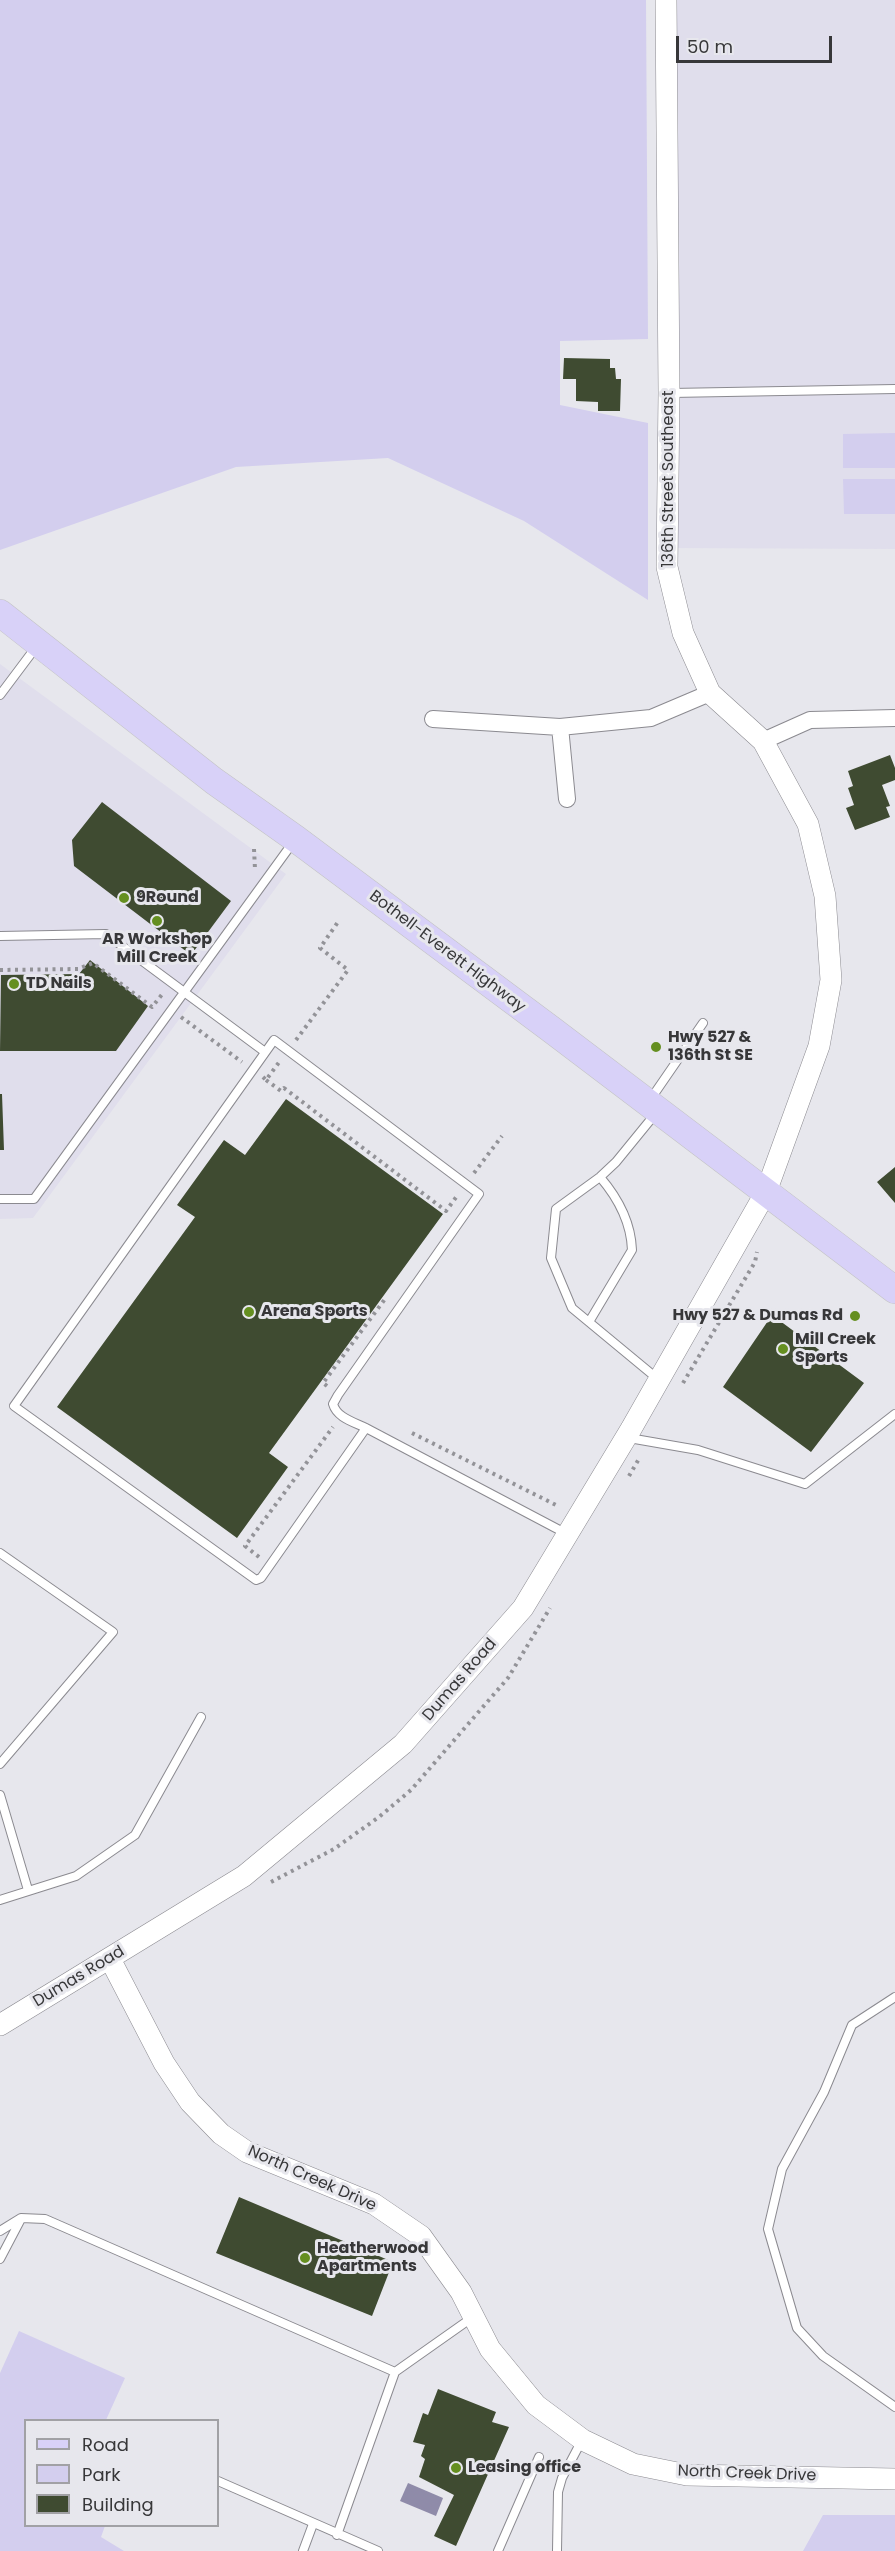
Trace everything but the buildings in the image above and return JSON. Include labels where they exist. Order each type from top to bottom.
[{"type":"main road","name":"Bothell-Everett Highway","points":[[0,613],[214,781],[296,839],[895,1290]]},
{"type":"street","name":"136th Street Southeast","points":[[666,0],[669,393],[667,567],[683,633],[710,693],[763,741],[808,824],[825,896],[831,980],[819,1046],[766,1192]]},
{"type":"street","points":[[434,719],[560,727],[651,718],[710,693]]},
{"type":"street","points":[[763,741],[810,720],[895,718]]},
{"type":"street","points":[[560,727],[567,800]]},
{"type":"street","name":"Dumas Road","points":[[0,2025],[244,1876],[403,1744],[523,1608],[626,1437],[766,1192]]},
{"type":"street","name":"North Creek Drive","points":[[110,1959],[171,2073],[190,2102],[221,2134],[247,2152],[374,2204],[421,2236],[461,2292],[490,2349],[536,2405],[583,2440],[633,2464],[687,2475],[895,2479]]},
{"type":"lane","points":[[669,393],[895,388]]},
{"type":"lane","points":[[0,694],[39,644]]},
{"type":"lane","points":[[0,1199],[34,1199],[183,991],[296,839]]},
{"type":"lane","points":[[0,936],[106,934],[266,1052]]},
{"type":"lane","points":[[659,1380],[572,1308],[551,1258],[556,1209],[600,1177],[616,1162],[653,1107],[703,1023]]},
{"type":"lane","points":[[366,1428],[261,1578],[251,1578],[14,1406],[274,1040],[479,1194],[338,1395],[333,1404],[334,1410],[343,1417],[366,1428],[568,1534]]},
{"type":"lane","points":[[589,1322],[632,1250],[632,1238],[625,1216],[612,1191],[600,1177]]},
{"type":"lane","points":[[626,1437],[698,1450],[805,1484],[895,1414]]},
{"type":"lane","points":[[0,1553],[113,1632],[0,1764]]},
{"type":"lane","points":[[0,1900],[76,1876],[135,1835],[201,1717]]},
{"type":"lane","points":[[0,1794],[28,1890]]},
{"type":"lane","points":[[895,1997],[852,2025],[824,2092],[782,2169],[768,2229],[797,2328],[823,2356],[895,2408]]},
{"type":"lane","points":[[0,2231],[21,2218],[45,2219],[395,2372]]},
{"type":"lane","points":[[0,2259],[21,2218]]},
{"type":"lane","points":[[337,2535],[395,2372],[473,2316]]},
{"type":"lane","points":[[557,2551],[558,2492],[562,2478],[583,2440]]},
{"type":"lane","points":[[498,2551],[539,2457]]},
{"type":"lane","points":[[219,2481],[378,2551]]},
{"type":"lane","points":[[303,2551],[313,2524]]},
{"type":"path","points":[[266,1080],[348,970],[320,948],[338,922]]},
{"type":"path","points":[[170,1009],[281,1091],[284,1088],[446,1214],[502,1136]]},
{"type":"path","points":[[338,1395],[323,1383],[392,1290]]},
{"type":"path","points":[[270,1566],[244,1546],[332,1428],[343,1417]]},
{"type":"path","points":[[408,1432],[556,1505]]},
{"type":"shaded area","points":[[666,0],[895,0],[895,549],[667,548]]},
{"type":"shaded area","points":[[0,664],[286,874],[33,1218],[0,1219]]},
{"type":"shaded area","points":[[408,2483],[443,2498],[436,2516],[400,2501]]},
{"type":"green space","points":[[0,0],[646,0],[648,339],[560,341],[560,405],[648,423],[648,600],[524,521],[388,458],[236,467],[0,550]]},
{"type":"green space","points":[[895,433],[895,468],[843,468],[843,434]]},
{"type":"green space","points":[[843,479],[895,479],[895,514],[844,514]]},
{"type":"green space","points":[[19,2331],[125,2378],[106,2419],[24,2419],[24,2527],[105,2527],[101,2537],[124,2551],[0,2551],[0,2373]]},
{"type":"green space","points":[[823,2515],[895,2515],[895,2551],[803,2551]]},
{"type":"place","name":"9Round","points":[[124,898]]},
{"type":"place","name":"AR Workshop Mill Creek","points":[[157,921]]},
{"type":"place","name":"TD Nails","points":[[14,984]]},
{"type":"place","name":"Hwy 527 & 136th St SE","points":[[656,1047]]},
{"type":"place","name":"Arena Sports","points":[[249,1312]]},
{"type":"place","name":"Hwy 527 & Dumas Rd","points":[[855,1316]]},
{"type":"place","name":"Mill Creek Sports","points":[[783,1349]]},
{"type":"place","name":"Heatherwood Apartments","points":[[305,2258]]},
{"type":"place","name":"Leasing office","points":[[456,2468]]}]
